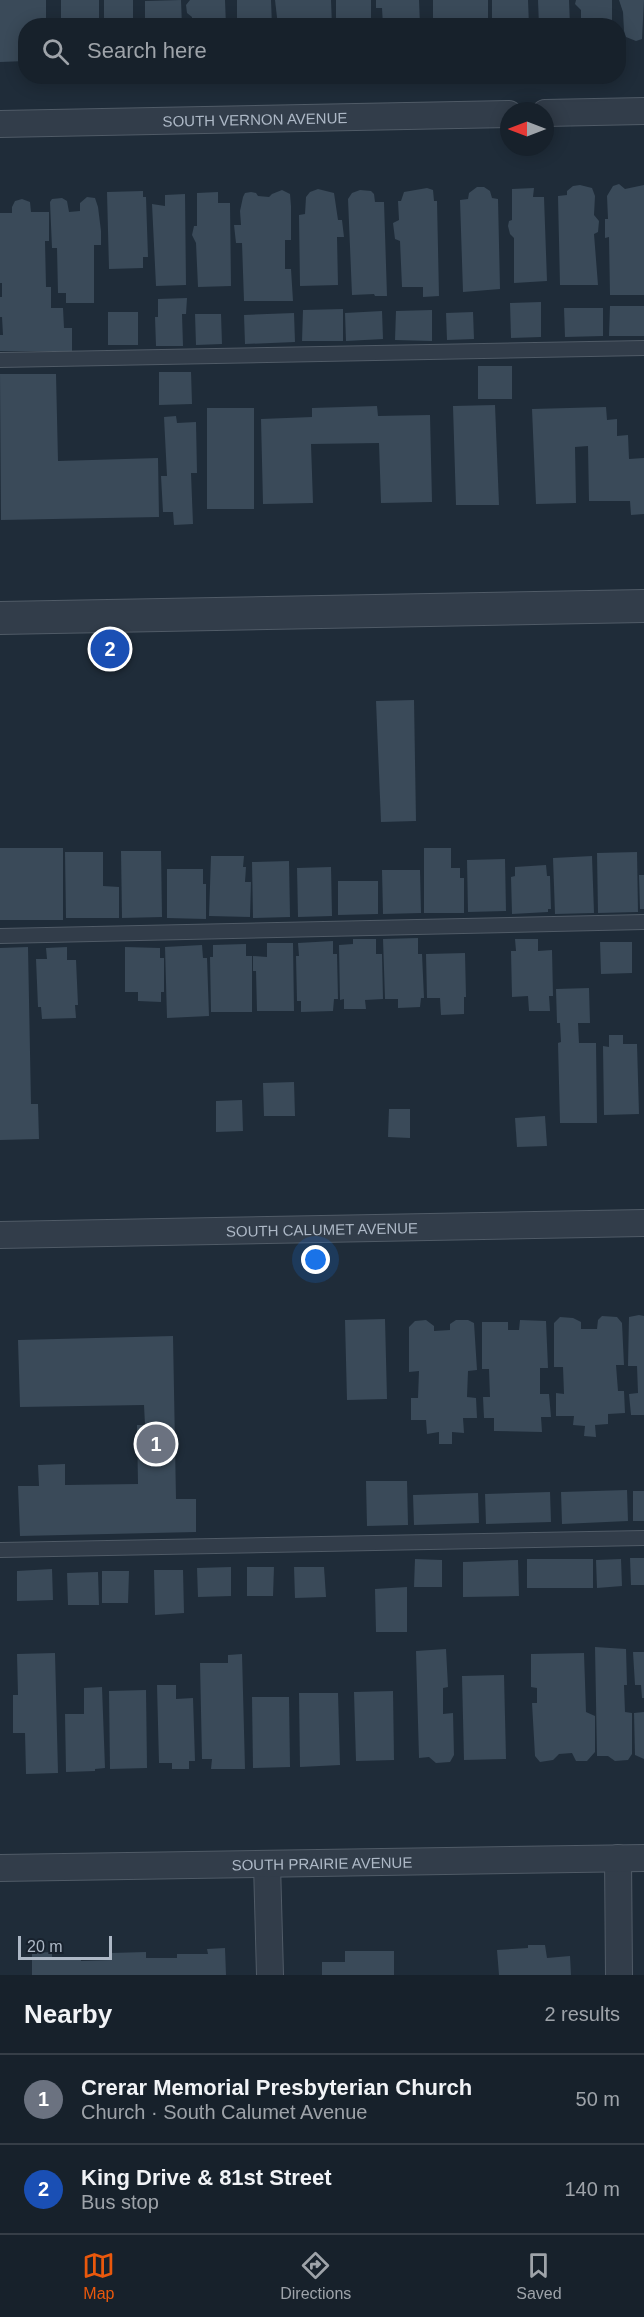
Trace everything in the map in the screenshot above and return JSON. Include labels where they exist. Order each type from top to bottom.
[{"type":"street","points":[[554,113],[644,111]]},
{"type":"street","name":"SOUTH VERNON AVENUE","points":[[0,124],[500,114]]},
{"type":"street","points":[[0,618],[644,606]]},
{"type":"street","name":"SOUTH CALUMET AVENUE","points":[[0,1235],[644,1223]]},
{"type":"street","points":[[618,1858],[619,1975]]},
{"type":"street","name":"SOUTH PRAIRIE AVENUE","points":[[0,1868],[644,1858]]},
{"type":"street","points":[[267,1864],[270,1975]]},
{"type":"lane","points":[[0,360],[644,348]]},
{"type":"lane","points":[[0,936],[644,922]]},
{"type":"lane","points":[[0,1551],[644,1538]]},
{"type":"building","points":[[0,0],[46,0],[46,18],[18,18],[18,61],[0,62]]},
{"type":"building","points":[[61,0],[99,0],[99,18],[61,18]]},
{"type":"building","points":[[104,0],[133,0],[133,18],[104,18]]},
{"type":"building","points":[[181,0],[182,18],[145,18],[145,1]]},
{"type":"building","points":[[190,0],[225,0],[226,18],[192,18],[187,13],[186,5]]},
{"type":"building","points":[[237,0],[271,0],[272,18],[237,18]]},
{"type":"building","points":[[275,0],[331,0],[332,18],[277,18]]},
{"type":"building","points":[[336,0],[371,0],[371,18],[336,18]]},
{"type":"building","points":[[376,0],[419,0],[420,18],[383,18],[382,8],[376,8]]},
{"type":"building","points":[[433,0],[488,0],[488,18],[433,18]]},
{"type":"building","points":[[492,0],[528,0],[529,18],[492,18]]},
{"type":"building","points":[[538,0],[569,0],[570,18],[539,18]]},
{"type":"building","points":[[576,0],[612,0],[612,18],[581,18],[581,10],[575,4]]},
{"type":"building","points":[[619,0],[644,0],[642,39],[636,41],[626,37],[626,18],[623,18]]},
{"type":"building","points":[[619,184],[625,189],[644,185],[644,295],[610,295],[609,237],[605,238],[605,219],[608,219],[607,196],[613,186]]},
{"type":"building","points":[[573,186],[592,188],[595,196],[594,215],[599,221],[598,232],[594,234],[598,285],[560,285],[558,196],[567,195],[567,191]]},
{"type":"building","points":[[477,187],[484,187],[490,191],[492,198],[498,199],[500,289],[463,292],[460,200],[468,199],[469,193]]},
{"type":"building","points":[[427,188],[433,190],[434,201],[437,201],[439,296],[423,297],[423,287],[402,287],[400,241],[395,239],[393,223],[399,220],[398,201],[401,201],[404,192]]},
{"type":"building","points":[[534,188],[533,197],[544,197],[547,281],[514,283],[514,238],[508,226],[509,221],[512,220],[512,189]]},
{"type":"building","points":[[318,189],[334,193],[338,220],[342,220],[344,237],[337,237],[338,285],[300,286],[299,215],[305,214],[306,197],[310,192]]},
{"type":"building","points":[[282,190],[290,194],[291,240],[285,240],[285,269],[291,269],[293,301],[244,301],[242,243],[236,243],[234,225],[241,225],[240,211],[243,197],[245,193],[251,192],[258,196],[269,197]]},
{"type":"building","points":[[360,190],[371,191],[375,202],[384,202],[387,296],[352,295],[348,199],[352,193]]},
{"type":"building","points":[[143,191],[143,197],[146,197],[148,257],[143,257],[143,268],[109,269],[107,192]]},
{"type":"building","points":[[218,192],[218,203],[230,203],[231,286],[198,287],[196,243],[192,235],[194,226],[197,226],[197,193]]},
{"type":"building","points":[[185,194],[186,285],[156,286],[152,204],[165,206],[165,195]]},
{"type":"building","points":[[87,197],[95,198],[101,231],[101,245],[94,245],[94,303],[66,303],[66,293],[58,293],[57,248],[52,248],[50,202],[52,199],[62,198],[67,201],[69,212],[80,211],[80,203]]},
{"type":"building","points":[[22,199],[30,202],[31,212],[49,212],[49,241],[45,241],[46,287],[51,287],[51,308],[63,308],[64,328],[72,328],[72,351],[0,351],[0,335],[3,335],[2,317],[0,317],[2,283],[0,283],[0,213],[12,213],[15,201]]},
{"type":"building","points":[[187,298],[186,314],[182,314],[183,346],[156,346],[155,317],[158,317],[158,299]]},
{"type":"building","points":[[541,302],[541,337],[511,338],[510,303]]},
{"type":"building","points":[[610,306],[644,306],[644,336],[609,336]]},
{"type":"building","points":[[564,308],[603,308],[603,336],[565,337]]},
{"type":"building","points":[[343,309],[343,341],[302,341],[303,310]]},
{"type":"building","points":[[432,310],[432,341],[395,340],[396,311]]},
{"type":"building","points":[[382,311],[383,339],[346,341],[345,313]]},
{"type":"building","points":[[108,312],[138,312],[138,345],[108,345]]},
{"type":"building","points":[[473,312],[474,339],[447,340],[446,313]]},
{"type":"building","points":[[294,313],[295,342],[245,344],[244,315]]},
{"type":"building","points":[[195,314],[221,314],[222,344],[196,345]]},
{"type":"building","points":[[478,366],[512,366],[512,399],[478,399]]},
{"type":"building","points":[[159,372],[191,372],[192,404],[159,405]]},
{"type":"building","points":[[0,374],[56,374],[58,461],[158,458],[159,517],[1,520]]},
{"type":"building","points":[[495,405],[499,505],[456,505],[453,406]]},
{"type":"building","points":[[377,406],[378,416],[430,415],[432,502],[381,503],[379,443],[311,444],[313,503],[263,504],[261,419],[312,417],[312,408]]},
{"type":"building","points":[[606,407],[607,420],[617,419],[617,436],[628,435],[629,459],[644,458],[644,514],[631,515],[630,501],[589,501],[588,446],[575,447],[576,503],[536,504],[532,409]]},
{"type":"building","points":[[207,408],[254,408],[254,509],[207,509]]},
{"type":"building","points":[[176,416],[177,423],[196,422],[197,473],[191,473],[193,524],[174,525],[173,512],[163,512],[161,476],[167,476],[164,417]]},
{"type":"building","points":[[414,700],[416,821],[381,822],[376,701]]},
{"type":"building","points":[[0,848],[63,848],[63,920],[0,920]]},
{"type":"building","points":[[424,848],[451,848],[451,868],[460,868],[460,878],[464,878],[464,913],[424,913]]},
{"type":"building","points":[[121,851],[161,851],[162,917],[122,918]]},
{"type":"building","points":[[65,852],[103,852],[103,886],[119,887],[119,918],[66,918]]},
{"type":"building","points":[[637,852],[638,912],[598,913],[597,853]]},
{"type":"building","points":[[211,856],[244,856],[245,882],[251,882],[250,917],[209,916]]},
{"type":"building","points":[[592,856],[594,913],[555,914],[553,858]]},
{"type":"building","points":[[505,859],[506,911],[468,912],[467,860]]},
{"type":"building","points":[[289,861],[290,917],[253,918],[252,862]]},
{"type":"building","points":[[546,865],[547,876],[550,876],[551,909],[548,909],[548,912],[512,914],[511,877],[515,876],[515,867]]},
{"type":"building","points":[[331,867],[332,916],[298,917],[297,868]]},
{"type":"building","points":[[167,869],[203,869],[203,884],[206,884],[206,919],[167,918]]},
{"type":"building","points":[[382,870],[420,870],[421,913],[383,914]]},
{"type":"building","points":[[639,875],[644,875],[644,909],[640,909]]},
{"type":"building","points":[[338,881],[378,881],[378,914],[338,915]]},
{"type":"building","points":[[418,938],[418,954],[422,954],[424,998],[421,998],[420,1007],[398,1008],[398,999],[385,999],[383,939]]},
{"type":"building","points":[[353,939],[376,939],[376,954],[382,954],[383,999],[365,1000],[366,1009],[344,1009],[344,999],[340,1000],[339,945],[353,944]]},
{"type":"building","points":[[515,939],[538,939],[538,951],[552,950],[553,996],[549,996],[550,1011],[529,1011],[528,996],[512,997],[511,951],[516,951]]},
{"type":"building","points":[[333,941],[333,954],[337,954],[338,999],[334,999],[333,1011],[301,1012],[301,1001],[297,1001],[298,943]]},
{"type":"building","points":[[600,942],[632,942],[632,973],[601,974]]},
{"type":"building","points":[[267,943],[293,943],[294,1011],[257,1011],[256,971],[253,971],[253,956],[267,957]]},
{"type":"building","points":[[246,944],[246,956],[252,956],[252,1012],[211,1012],[210,957],[213,957],[213,945]]},
{"type":"building","points":[[202,945],[203,958],[207,958],[209,1016],[167,1018],[165,947]]},
{"type":"building","points":[[28,947],[31,1104],[38,1104],[39,1139],[0,1140],[0,948]]},
{"type":"building","points":[[67,947],[67,960],[76,960],[78,1005],[75,1005],[76,1018],[42,1019],[41,1007],[38,1007],[36,959],[47,959],[46,948]]},
{"type":"building","points":[[125,947],[160,948],[160,958],[164,958],[164,992],[161,992],[161,1002],[138,1001],[138,992],[125,992]]},
{"type":"building","points":[[465,953],[464,1014],[441,1015],[440,998],[427,998],[426,954]]},
{"type":"building","points":[[589,988],[590,1023],[578,1023],[579,1043],[596,1043],[597,1123],[560,1123],[558,1043],[561,1042],[560,1023],[557,1023],[556,989]]},
{"type":"building","points":[[609,1035],[623,1035],[623,1044],[637,1044],[639,1114],[604,1115],[603,1046],[609,1047]]},
{"type":"building","points":[[294,1082],[295,1116],[264,1116],[263,1083]]},
{"type":"building","points":[[242,1100],[243,1131],[216,1132],[216,1101]]},
{"type":"building","points":[[389,1109],[410,1109],[410,1138],[388,1137]]},
{"type":"building","points":[[545,1116],[547,1146],[517,1147],[515,1118]]},
{"type":"building","points":[[602,1316],[617,1317],[622,1323],[624,1365],[616,1365],[618,1391],[624,1391],[625,1413],[608,1414],[608,1424],[595,1425],[596,1437],[584,1436],[585,1426],[573,1425],[574,1416],[556,1416],[556,1393],[564,1394],[563,1367],[554,1367],[554,1323],[560,1317],[573,1318],[581,1322],[581,1329],[597,1329],[598,1320]]},
{"type":"building","points":[[644,1316],[644,1415],[631,1415],[629,1394],[638,1393],[637,1366],[628,1366],[629,1317]]},
{"type":"building","points":[[385,1319],[387,1399],[347,1400],[345,1320]]},
{"type":"building","points":[[426,1320],[434,1326],[434,1331],[450,1330],[450,1324],[456,1320],[468,1320],[474,1323],[477,1370],[468,1371],[467,1397],[476,1398],[477,1418],[463,1418],[464,1433],[452,1432],[452,1444],[439,1444],[439,1432],[427,1434],[426,1420],[411,1420],[411,1398],[418,1398],[419,1371],[409,1372],[409,1327],[415,1321]]},
{"type":"building","points":[[520,1320],[546,1321],[548,1368],[540,1368],[540,1394],[549,1394],[551,1417],[541,1417],[542,1432],[494,1431],[494,1418],[484,1418],[483,1397],[490,1397],[489,1369],[482,1369],[482,1322],[508,1322],[508,1330],[519,1330]]},
{"type":"building","points":[[173,1336],[176,1499],[196,1499],[196,1532],[20,1536],[18,1486],[39,1486],[38,1465],[65,1464],[65,1485],[138,1484],[137,1425],[145,1425],[144,1405],[20,1407],[18,1340]]},
{"type":"building","points":[[366,1481],[407,1481],[408,1525],[367,1526]]},
{"type":"building","points":[[627,1490],[628,1521],[562,1524],[561,1492]]},
{"type":"building","points":[[633,1491],[644,1491],[644,1521],[633,1521]]},
{"type":"building","points":[[550,1492],[551,1522],[486,1524],[485,1494]]},
{"type":"building","points":[[478,1493],[479,1523],[414,1525],[413,1495]]},
{"type":"building","points":[[630,1558],[644,1558],[644,1585],[631,1585]]},
{"type":"building","points":[[415,1559],[442,1560],[442,1587],[414,1587]]},
{"type":"building","points":[[527,1559],[593,1559],[593,1588],[527,1588]]},
{"type":"building","points":[[621,1559],[622,1586],[597,1588],[596,1560]]},
{"type":"building","points":[[518,1560],[519,1596],[463,1597],[463,1562]]},
{"type":"building","points":[[231,1567],[231,1596],[198,1597],[197,1568]]},
{"type":"building","points":[[247,1567],[274,1567],[273,1596],[247,1596]]},
{"type":"building","points":[[294,1567],[324,1567],[326,1597],[295,1598]]},
{"type":"building","points":[[52,1569],[53,1600],[17,1601],[17,1571]]},
{"type":"building","points":[[154,1570],[183,1570],[184,1613],[155,1615]]},
{"type":"building","points":[[102,1571],[129,1571],[128,1603],[102,1603]]},
{"type":"building","points":[[98,1572],[99,1605],[68,1605],[67,1573]]},
{"type":"building","points":[[407,1587],[407,1632],[376,1632],[375,1589]]},
{"type":"building","points":[[595,1647],[626,1649],[625,1712],[632,1713],[632,1754],[628,1760],[615,1761],[608,1756],[597,1756]]},
{"type":"building","points":[[446,1649],[448,1687],[443,1688],[443,1714],[453,1713],[454,1755],[450,1762],[436,1763],[429,1757],[419,1758],[416,1651]]},
{"type":"building","points":[[633,1652],[644,1652],[644,1698],[642,1698],[641,1685],[635,1685]]},
{"type":"building","points":[[55,1653],[58,1773],[26,1774],[25,1733],[13,1733],[13,1695],[18,1695],[17,1654]]},
{"type":"building","points":[[584,1653],[586,1712],[595,1716],[595,1752],[587,1761],[576,1761],[572,1753],[559,1754],[553,1760],[540,1762],[535,1756],[532,1703],[537,1703],[537,1688],[531,1687],[531,1654]]},
{"type":"building","points":[[242,1654],[245,1769],[211,1769],[212,1759],[202,1759],[200,1663],[228,1663],[228,1655]]},
{"type":"building","points":[[504,1675],[506,1759],[464,1760],[462,1676]]},
{"type":"building","points":[[157,1685],[176,1685],[176,1699],[193,1698],[195,1761],[189,1761],[189,1769],[172,1769],[172,1763],[159,1763]]},
{"type":"building","points":[[102,1687],[105,1768],[95,1769],[95,1771],[66,1772],[65,1714],[84,1714],[84,1688]]},
{"type":"building","points":[[146,1690],[147,1768],[110,1769],[109,1691]]},
{"type":"building","points":[[393,1691],[394,1760],[356,1761],[354,1692]]},
{"type":"building","points":[[299,1693],[338,1693],[340,1765],[300,1767]]},
{"type":"building","points":[[252,1697],[289,1697],[290,1767],[253,1768]]},
{"type":"building","points":[[644,1712],[644,1759],[635,1755],[634,1713]]},
{"type":"building","points":[[528,1945],[545,1945],[547,1958],[570,1956],[571,1975],[499,1975],[497,1950],[528,1948]]},
{"type":"building","points":[[225,1948],[226,1975],[32,1975],[32,1953],[52,1952],[52,1959],[81,1958],[81,1961],[112,1960],[111,1953],[146,1952],[146,1958],[177,1958],[177,1954],[208,1954],[207,1949]]},
{"type":"building","points":[[345,1951],[394,1951],[394,1975],[322,1975],[322,1962],[345,1962]]},
{"type":"place","name":"King Drive & 81st Street","points":[[110,649]]},
{"type":"place","name":"Crerar Memorial Presbyterian Church","points":[[156,1444]]}]
